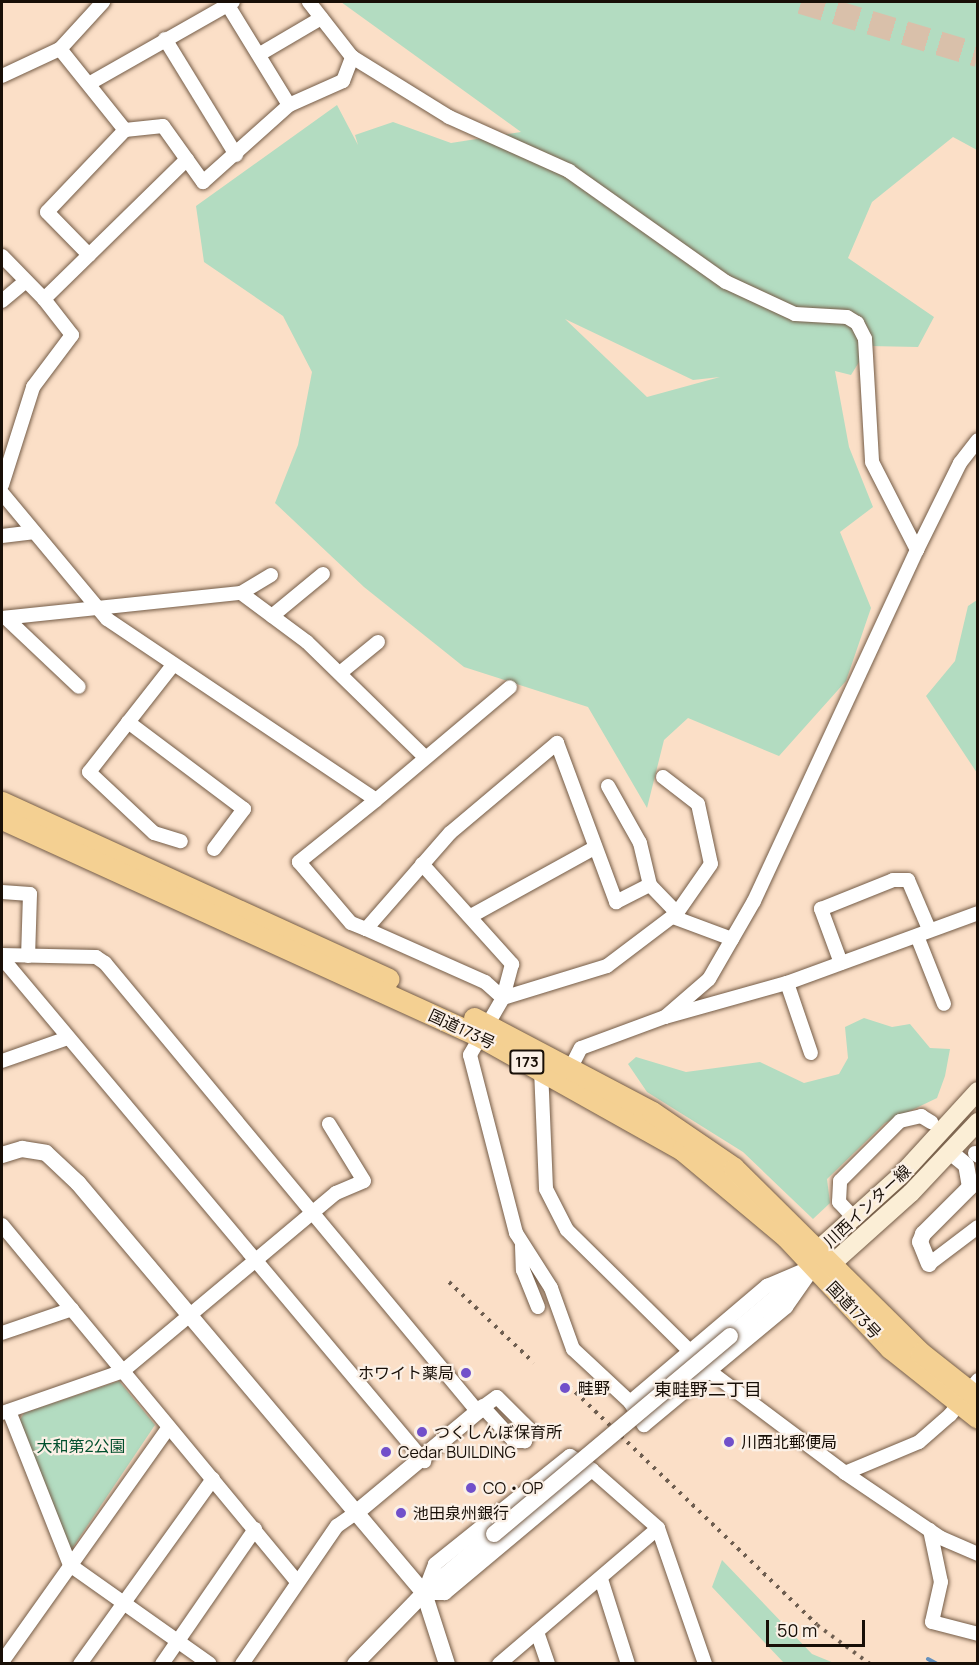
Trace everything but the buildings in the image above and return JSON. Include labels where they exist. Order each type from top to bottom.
[{"type":"highway","name":"国道173号","points":[[2,802],[486,1031],[568,1073],[682,1150],[822,1259],[890,1348],[970,1393],[978,1418]]},
{"type":"highway","name":"国道173号","points":[[2,819],[486,1031],[541,1069],[568,1073]]},
{"type":"main road","name":"川西インター線","points":[[822,1259],[854,1218],[955,1120],[978,1091]]},
{"type":"main road","name":"川西インター線","points":[[822,1259],[951,1153],[978,1122]]},
{"type":"street","points":[[2,76],[60,49],[103,2]]},
{"type":"street","points":[[309,2],[352,57],[449,117],[569,171],[726,282],[795,314],[847,317],[857,323],[865,339],[872,462],[916,550]]},
{"type":"street","points":[[92,82],[229,3],[290,105]]},
{"type":"street","points":[[260,54],[321,18]]},
{"type":"street","points":[[165,39],[236,155]]},
{"type":"street","points":[[60,49],[92,82],[125,130]]},
{"type":"street","points":[[89,255],[47,212],[125,130],[163,126],[203,182],[290,105],[344,81],[352,57]]},
{"type":"street","points":[[44,299],[187,159]]},
{"type":"street","points":[[2,256],[44,299],[72,335],[33,387],[2,485]]},
{"type":"street","points":[[2,301],[26,281]]},
{"type":"street","points":[[665,1017],[709,979],[754,901],[916,550],[960,463],[978,440]]},
{"type":"street","points":[[2,493],[97,607],[173,665],[316,754],[376,800]]},
{"type":"street","points":[[2,536],[33,532]]},
{"type":"street","points":[[272,616],[323,574]]},
{"type":"street","points":[[4,618],[241,593],[271,575]]},
{"type":"street","points":[[241,593],[340,673],[425,757]]},
{"type":"street","points":[[4,618],[79,687]]},
{"type":"street","points":[[340,673],[378,642]]},
{"type":"street","points":[[173,665],[89,772],[154,833],[181,841]]},
{"type":"street","points":[[503,998],[485,982],[351,923],[299,862],[510,687]]},
{"type":"street","points":[[128,722],[244,809],[214,849]]},
{"type":"street","points":[[366,929],[450,833],[557,743],[594,848],[616,902],[650,885]]},
{"type":"street","points":[[503,998],[607,966],[675,915],[711,864],[698,804],[663,777]]},
{"type":"street","points":[[608,786],[639,843],[650,885],[675,915],[694,929],[732,939]]},
{"type":"street","points":[[471,916],[594,848]]},
{"type":"street","points":[[422,864],[512,964],[503,998],[486,1031],[470,1055],[522,1246],[523,1270],[538,1307]]},
{"type":"street","points":[[841,963],[822,909],[893,880],[908,880],[944,1004]]},
{"type":"street","points":[[2,892],[30,894],[28,957]]},
{"type":"street","points":[[568,1073],[581,1048],[665,1017],[787,983],[978,913]]},
{"type":"street","points":[[2,956],[96,957],[105,963],[481,1409],[514,1441],[525,1441],[529,1429],[504,1399],[481,1409],[424,1461],[337,1526],[242,1664]]},
{"type":"street","points":[[2,956],[68,1038],[424,1461]]},
{"type":"street","points":[[787,983],[812,1053]]},
{"type":"street","points":[[2,1061],[68,1038]]},
{"type":"street","points":[[541,1069],[546,1189],[567,1230],[692,1350],[712,1373],[845,1473],[930,1530],[978,1554]]},
{"type":"street","points":[[854,1218],[839,1202],[840,1181],[900,1121],[921,1116],[931,1122]]},
{"type":"street","points":[[210,1664],[70,1565],[5,1412],[123,1371],[258,1261],[336,1193],[364,1181],[329,1124]]},
{"type":"street","points":[[2,1155],[22,1149],[46,1153],[193,1315],[424,1593],[447,1664]]},
{"type":"street","points":[[951,1153],[966,1165],[970,1187],[923,1234],[920,1242],[929,1264],[978,1227]]},
{"type":"street","points":[[2,1225],[297,1581]]},
{"type":"street","points":[[2,1246],[15,1242]]},
{"type":"street","points":[[522,1246],[551,1288],[573,1349],[630,1402],[644,1425],[712,1373],[786,1307],[822,1259]]},
{"type":"street","points":[[630,1402],[768,1286],[822,1259]]},
{"type":"street","points":[[355,1664],[424,1593],[822,1259]]},
{"type":"street","points":[[2,1333],[72,1309]]},
{"type":"street","points":[[845,1473],[919,1442],[970,1393]]},
{"type":"street","points":[[3,1653],[70,1565],[169,1427]]},
{"type":"street","points":[[424,1593],[435,1564],[561,1459],[570,1456],[592,1470],[658,1528],[705,1664]]},
{"type":"street","points":[[424,1593],[445,1593],[592,1470]]},
{"type":"street","points":[[80,1664],[213,1479]]},
{"type":"street","points":[[499,1664],[658,1528]]},
{"type":"street","points":[[162,1664],[255,1529]]},
{"type":"street","points":[[930,1530],[941,1582],[932,1622],[978,1634]]},
{"type":"street","points":[[601,1579],[628,1664]]},
{"type":"street","points":[[537,1632],[548,1664]]},
{"type":"green space","points":[[341,2],[977,2],[977,150],[953,137],[872,202],[848,258],[934,317],[918,347],[869,346],[851,375],[835,371],[849,447],[873,507],[840,532],[871,608],[846,681],[779,756],[688,718],[664,740],[647,808],[588,707],[464,667],[364,587],[275,503],[298,445],[312,372],[283,316],[204,262],[196,206],[337,105],[358,145],[355,135],[393,122],[451,143],[521,132]],"holes":[[[565,319],[693,380],[720,377],[647,397]]]},
{"type":"green space","points":[[977,600],[977,773],[926,696],[955,661],[968,606]]},
{"type":"green space","points":[[864,1018],[892,1027],[910,1024],[930,1048],[950,1049],[945,1076],[937,1098],[885,1123],[827,1179],[830,1203],[813,1219],[743,1152],[647,1092],[628,1064],[636,1057],[686,1072],[760,1062],[804,1083],[839,1074],[848,1058],[845,1027]]},
{"type":"green space","name":"大和第2公園","points":[[119,1381],[155,1425],[71,1550],[63,1550],[20,1420],[24,1413]]},
{"type":"green space","points":[[722,1560],[812,1654],[834,1663],[784,1663],[712,1587]]},
{"type":"waterway","points":[[928,1659],[937,1664]]},
{"type":"tunnel","points":[[801,2],[978,55]]},
{"type":"railway","points":[[449,1282],[534,1363]]},
{"type":"railway","points":[[569,1386],[817,1625],[870,1664]]},
{"type":"place","name":"ホワイト薬局","points":[[466,1373]]},
{"type":"place","name":"畦野","points":[[565,1388]]},
{"type":"place","name":"つくしんぼ保育所","points":[[422,1432]]},
{"type":"place","name":"川西北郵便局","points":[[729,1442]]},
{"type":"place","name":"Cedar BUILDING","points":[[386,1452]]},
{"type":"place","name":"CO・OP","points":[[471,1488]]},
{"type":"place","name":"池田泉州銀行","points":[[401,1513]]},
{"type":"district","name":"東畦野二丁目","points":[[708,1389]]}]
